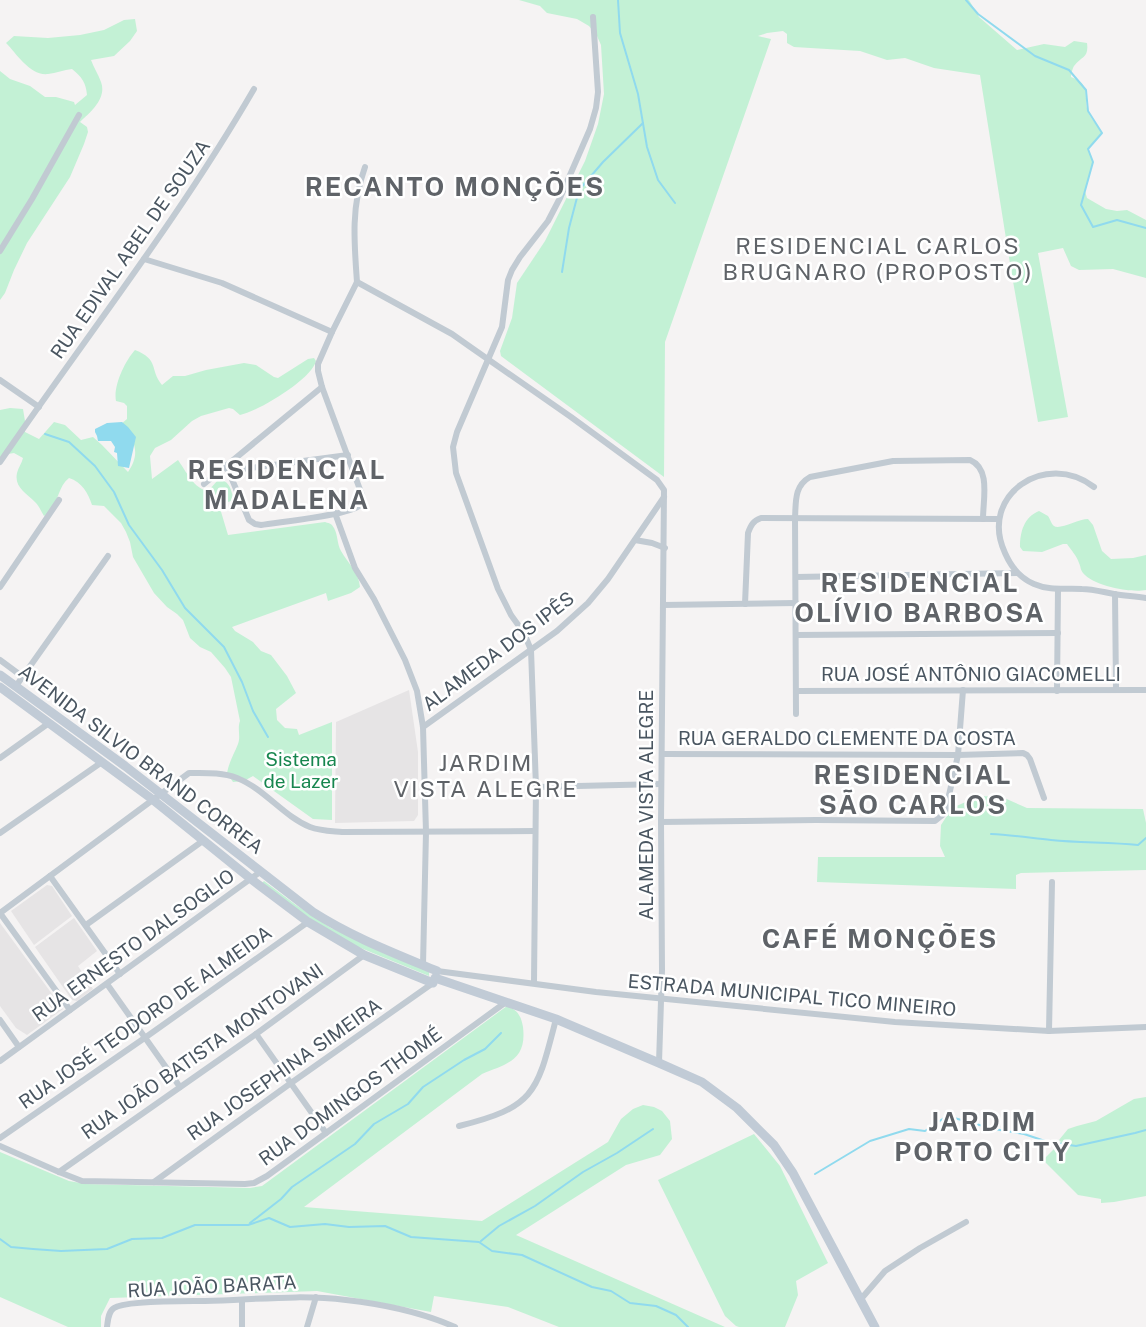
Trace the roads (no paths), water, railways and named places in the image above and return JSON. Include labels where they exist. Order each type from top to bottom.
[{"type":"main road","name":"AVENIDA SILVIO BRAND CORREA","points":[[0,675],[295,899],[329,922],[394,955],[423,965],[435,977]]},
{"type":"main road","name":"AVENIDA SILVIO BRAND CORREA","points":[[0,687],[102,762],[156,796],[251,879],[308,922],[364,955],[435,977]]},
{"type":"main road","points":[[435,977],[556,1019],[682,1072],[713,1089],[737,1108],[766,1136],[793,1172],[875,1327]]},
{"type":"street","points":[[534,982],[536,787],[531,650],[524,632],[511,615],[498,589],[456,474],[453,447],[502,327],[512,270],[548,221],[590,129],[598,92],[593,17]]},
{"type":"street","name":"RUA EDIVAL ABEL DE SOUZA","points":[[0,462],[144,259],[225,139],[254,89]]},
{"type":"street","points":[[0,251],[33,199],[79,115]]},
{"type":"street","points":[[227,468],[249,520],[255,524],[335,513],[357,508],[360,504],[362,495],[322,387],[318,364],[357,282],[355,209],[358,186],[365,167]]},
{"type":"street","points":[[144,259],[222,283],[332,332]]},
{"type":"street","points":[[357,282],[452,334],[489,359],[657,480],[664,490],[664,497]]},
{"type":"street","points":[[0,380],[39,407]]},
{"type":"street","points":[[204,484],[227,468],[322,387]]},
{"type":"street","points":[[227,468],[348,455]]},
{"type":"street","points":[[796,714],[795,518],[797,490],[800,485],[810,477],[893,461],[970,460],[978,465],[984,474],[983,519]]},
{"type":"street","points":[[1094,487],[1082,479],[1052,473],[1023,483],[1003,506],[999,519],[1001,545],[1008,560],[1017,573],[1038,586],[1146,598]]},
{"type":"street","name":"ALAMEDA DOS IPÊS","points":[[423,727],[557,631],[588,603],[664,497]]},
{"type":"street","name":"ALAMEDA VISTA ALEGRE","points":[[659,1063],[664,497]]},
{"type":"street","points":[[0,587],[59,500]]},
{"type":"street","points":[[335,513],[355,568],[374,599],[417,691],[423,727],[426,832],[423,965]]},
{"type":"street","points":[[745,604],[748,533],[751,525],[761,518],[999,519]]},
{"type":"street","points":[[635,540],[664,548]]},
{"type":"street","points":[[16,687],[108,556]]},
{"type":"street","points":[[796,577],[1017,573]]},
{"type":"street","points":[[1057,691],[1058,589]]},
{"type":"street","points":[[1115,594],[1115,689]]},
{"type":"street","points":[[663,605],[796,603]]},
{"type":"street","points":[[796,635],[1058,633]]},
{"type":"street","points":[[0,660],[23,677]]},
{"type":"street","points":[[661,821],[931,822],[939,819],[944,813],[958,755],[963,690]]},
{"type":"street","name":"RUA JOSÉ ANTÔNIO GIACOMELLI","points":[[796,691],[1146,690]]},
{"type":"street","points":[[0,758],[49,723]]},
{"type":"street","name":"RUA GERALDO CLEMENTE DA COSTA","points":[[662,754],[1023,753],[1034,768],[1044,798]]},
{"type":"street","points":[[0,833],[102,762]]},
{"type":"street","points":[[70,1010],[0,913],[189,773],[216,773],[246,782],[300,821],[318,829],[342,832],[535,831]]},
{"type":"street","points":[[536,787],[661,784]]},
{"type":"street","points":[[86,925],[204,840]]},
{"type":"street","name":"AVENIDA SILVIO BRAND CORREA","points":[[251,879],[260,872]]},
{"type":"street","points":[[50,876],[120,974]]},
{"type":"street","name":"RUA ERNESTO DALSOGLIO","points":[[0,1061],[251,879]]},
{"type":"street","points":[[1049,1031],[1052,882]]},
{"type":"street","name":"RUA JOSÉ TEODORO DE ALMEIDA","points":[[0,1138],[308,922]]},
{"type":"street","name":"RUA JOÃO BATISTA MONTOVANI","points":[[59,1172],[364,955]]},
{"type":"street","name":"ESTRADA MUNICIPAL TICO MINEIRO","points":[[435,977],[534,982],[596,992],[895,1022],[1049,1031],[1146,1027]]},
{"type":"street","name":"RUA JOSEPHINA SIMEIRA","points":[[154,1182],[435,977]]},
{"type":"street","points":[[107,984],[180,1087]]},
{"type":"street","name":"RUA DOMINGOS THOMÉ","points":[[0,1146],[82,1181],[254,1183],[506,1002]]},
{"type":"street","points":[[459,1126],[505,1111],[521,1102],[531,1092],[539,1080],[556,1019]]},
{"type":"street","points":[[0,1020],[19,1047]]},
{"type":"street","points":[[256,1034],[326,1133]]},
{"type":"street","points":[[861,1299],[885,1271],[966,1222]]},
{"type":"street","points":[[307,1327],[316,1297]]},
{"type":"street","name":"RUA JOÃO BARATA","points":[[107,1327],[111,1310],[116,1306],[162,1301],[316,1297],[395,1308],[451,1326]]},
{"type":"street","points":[[242,1300],[242,1327]]},
{"type":"water","points":[[122,422],[136,437],[129,468],[118,466],[117,453],[114,452],[115,447],[111,441],[98,441],[95,432],[95,429],[107,423]]},
{"type":"waterway","points":[[618,0],[620,33],[638,94],[647,147],[658,180],[675,203]]},
{"type":"waterway","points":[[966,0],[978,14],[1035,56],[1069,70],[1086,90],[1088,111],[1102,133],[1088,149],[1093,162],[1081,205],[1093,227],[1117,220],[1146,228]]},
{"type":"waterway","points":[[562,272],[579,190],[643,123]]},
{"type":"waterway","points":[[45,434],[69,442],[95,466],[114,492],[129,525],[162,570],[185,608],[224,647],[268,737]]},
{"type":"waterway","points":[[991,834],[1138,845],[1146,838]]},
{"type":"waterway","points":[[250,1223],[292,1187],[355,1144],[374,1124],[408,1104],[423,1087],[485,1049],[501,1033]]},
{"type":"waterway","points":[[815,1174],[870,1141],[909,1129],[925,1131],[947,1116],[1048,1142],[1076,1146],[1146,1130]]},
{"type":"waterway","points":[[481,1241],[499,1226],[535,1206],[583,1172],[653,1129]]},
{"type":"waterway","points":[[0,1239],[11,1247],[61,1251],[107,1249],[132,1239],[162,1238],[195,1225],[248,1225],[269,1218],[290,1227],[325,1224],[349,1227],[385,1226],[411,1237],[479,1242],[492,1251],[522,1255],[592,1287],[611,1291],[630,1303],[656,1306],[676,1315],[688,1327]]},
{"type":"district","name":"RECANTO MONÇÕES","points":[[455,186]]},
{"type":"district","name":"RESIDENCIAL CARLOS BRUGNARO (PROPOSTO)","points":[[878,258]]},
{"type":"district","name":"RESIDENCIAL MADALENA","points":[[287,484]]},
{"type":"district","name":"RESIDENCIAL OLÍVIO BARBOSA","points":[[920,597]]},
{"type":"district","name":"JARDIM VISTA ALEGRE","points":[[486,775]]},
{"type":"district","name":"RESIDENCIAL SÃO CARLOS","points":[[913,789]]},
{"type":"district","name":"CAFÉ MONÇÕES","points":[[880,938]]},
{"type":"district","name":"JARDIM PORTO CITY","points":[[983,1136]]},
{"type":"park label","name":"Sistema de Lazer","points":[[301,770]]}]
